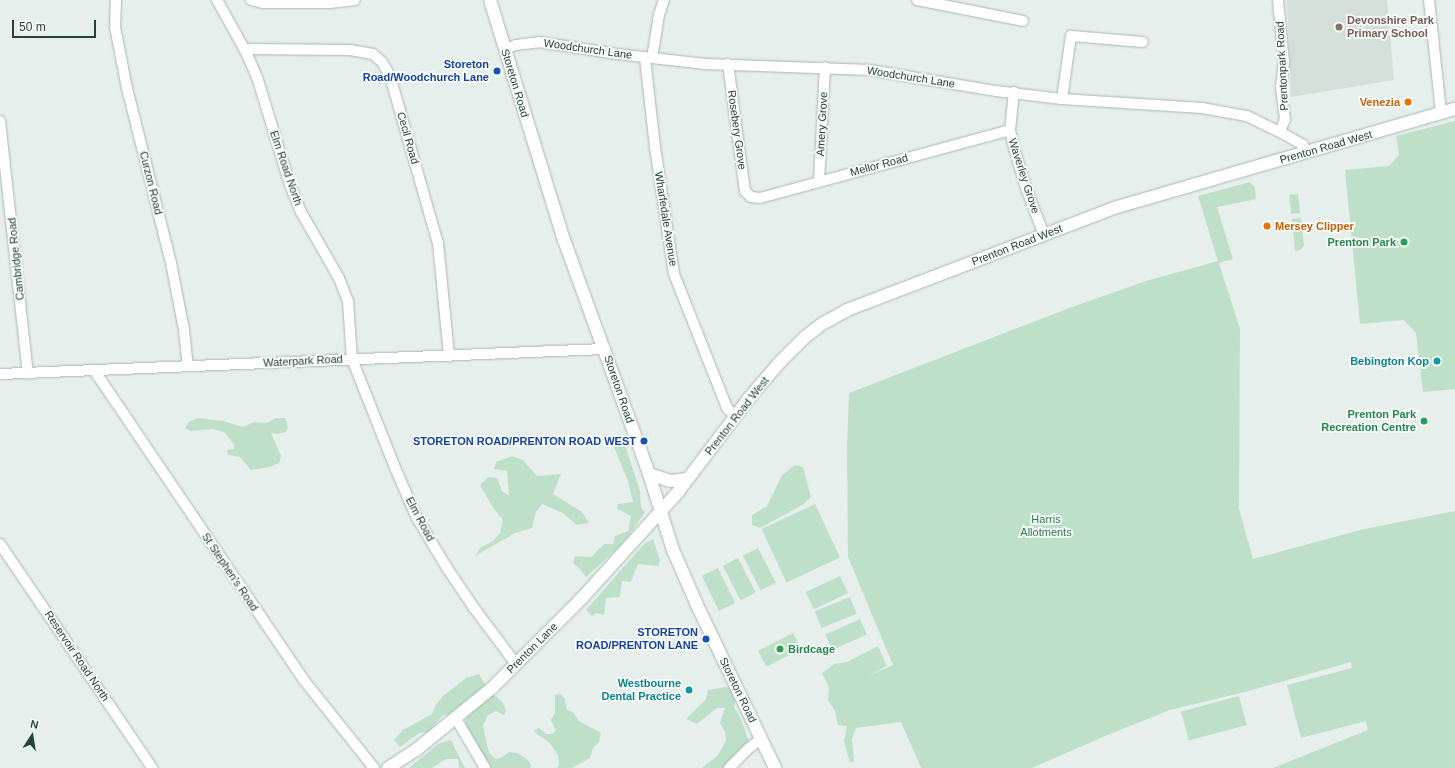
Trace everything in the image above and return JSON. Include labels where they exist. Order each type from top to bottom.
[{"type":"street","name":"Curzon Road","points":[[116,0],[115,27],[122,65],[172,263],[184,330],[188,366]]},
{"type":"street","name":"Elm Road North","points":[[217,0],[244,49],[257,77],[290,185],[301,212],[328,255],[339,278],[348,302],[352,359]]},
{"type":"street","points":[[251,0],[263,3],[330,3],[355,0]]},
{"type":"street","name":"Storeton Road","points":[[490,0],[564,240],[605,349],[649,474],[680,570],[775,768]]},
{"type":"street","name":"Wharfedale Avenue","points":[[664,0],[649,58],[654,147],[674,274],[727,408],[735,416]]},
{"type":"street","points":[[917,0],[1023,21]]},
{"type":"street","name":"Prentonpark Road","points":[[1278,0],[1284,62],[1281,87],[1285,119],[1280,132]]},
{"type":"street","points":[[1429,0],[1441,113]]},
{"type":"street","points":[[1062,98],[1071,36],[1143,42]]},
{"type":"street","name":"Woodchurch Lane","points":[[505,49],[516,45],[539,42],[649,58],[728,64],[870,70],[1062,98],[1202,108],[1232,112],[1247,116],[1303,145],[1306,152]]},
{"type":"street","name":"Cecil Road","points":[[244,49],[350,50],[373,54],[382,62],[390,76],[438,242],[449,356]]},
{"type":"street","name":"Rosebery Grove","points":[[728,64],[745,191],[748,196]]},
{"type":"street","name":"Amery Grove","points":[[820,181],[825,67]]},
{"type":"street","name":"Waverley Grove","points":[[1014,92],[1010,130],[1026,188],[1044,234]]},
{"type":"street","name":"Prenton Road West","points":[[661,512],[688,479],[735,416],[780,362],[804,338],[829,320],[847,310],[1117,207],[1455,109]]},
{"type":"street","name":"Cambridge Road","points":[[0,121],[28,372]]},
{"type":"street","name":"Mellor Road","points":[[748,196],[760,198],[1010,130]]},
{"type":"street","name":"Waterpark Road","points":[[0,374],[605,349]]},
{"type":"street","name":"Elm Road","points":[[352,359],[396,470],[417,518],[462,591],[516,664]]},
{"type":"street","name":"St Stephen's Road","points":[[94,370],[303,679],[374,768]]},
{"type":"street","points":[[649,474],[672,481],[688,479]]},
{"type":"street","name":"Prenton Lane","points":[[388,768],[416,750],[493,687],[582,598],[661,512]]},
{"type":"street","name":"Reservoir Road North","points":[[0,544],[152,768]]},
{"type":"street","points":[[455,718],[485,768]]},
{"type":"street","points":[[729,768],[749,748],[761,740]]},
{"type":"shaded area","name":"Devonshire Park Primary School","points":[[1287,0],[1387,0],[1394,80],[1291,97]]},
{"type":"green space","name":"Prenton Park","points":[[1455,121],[1455,389],[1423,392],[1416,333],[1404,320],[1360,324],[1345,170],[1389,166],[1399,155],[1396,136]]},
{"type":"green space","name":"Harris Allotments","points":[[1250,182],[1255,187],[1256,199],[1217,207],[1233,259],[1219,263],[1240,329],[1239,509],[1253,559],[1360,530],[1455,511],[1455,768],[1273,768],[1368,730],[1366,721],[1301,738],[1287,685],[1352,668],[1351,662],[1245,692],[1170,710],[1105,736],[1032,768],[921,768],[901,722],[856,728],[852,739],[854,761],[850,763],[844,741],[847,726],[838,725],[835,711],[828,700],[829,688],[822,673],[834,664],[847,662],[878,646],[887,666],[868,676],[893,665],[848,557],[847,449],[849,393],[1072,307],[1146,281],[1218,261],[1198,196]]},
{"type":"green space","points":[[1298,194],[1300,213],[1291,214],[1289,195]]},
{"type":"green space","points":[[1301,218],[1304,246],[1300,250],[1295,251],[1292,219]]},
{"type":"green space","points":[[198,418],[223,421],[243,427],[254,422],[267,423],[276,418],[285,418],[288,427],[286,432],[278,434],[271,433],[281,456],[279,463],[270,467],[251,470],[240,457],[228,455],[227,450],[234,449],[234,444],[224,432],[213,429],[191,431],[185,428],[189,422]]},
{"type":"green space","points":[[615,436],[623,439],[640,491],[641,507],[645,512],[620,546],[586,577],[573,563],[575,556],[591,557],[604,544],[613,544],[615,536],[628,531],[631,516],[617,509],[618,504],[633,502],[628,481],[614,447]]},
{"type":"green space","points":[[512,456],[523,460],[537,476],[561,474],[553,494],[582,512],[589,523],[577,525],[563,513],[542,504],[536,512],[532,528],[515,533],[475,556],[480,548],[493,541],[500,533],[503,520],[494,509],[480,485],[488,477],[497,478],[502,491],[509,496],[507,471],[494,469],[496,462]]},
{"type":"green space","points":[[795,465],[803,467],[811,497],[804,504],[760,528],[752,525],[752,515],[767,506],[782,475]]},
{"type":"green space","points":[[815,504],[840,557],[786,582],[762,529]]},
{"type":"green space","points":[[653,539],[660,560],[658,566],[638,564],[631,582],[622,581],[620,597],[606,598],[604,615],[596,613],[592,616],[586,610],[644,544]]},
{"type":"green space","points":[[758,548],[776,583],[761,590],[743,556]]},
{"type":"green space","points":[[738,558],[756,593],[741,600],[723,566]]},
{"type":"green space","points":[[718,568],[735,603],[719,611],[702,576]]},
{"type":"green space","points":[[840,576],[848,593],[814,609],[806,592]]},
{"type":"green space","points":[[850,597],[857,614],[822,628],[815,611]]},
{"type":"green space","points":[[860,619],[867,635],[832,650],[825,634]]},
{"type":"green space","name":"Birdcage","points":[[793,633],[801,649],[766,667],[758,651]]},
{"type":"green space","points":[[479,674],[487,687],[453,713],[442,716],[428,732],[419,733],[400,747],[394,740],[403,730],[432,714],[436,705],[443,696],[466,678]]},
{"type":"green space","points":[[725,687],[733,689],[736,700],[734,707],[740,717],[753,752],[741,763],[732,761],[728,768],[702,768],[718,755],[726,741],[725,732],[720,723],[725,708],[717,708],[697,724],[686,719],[706,699],[708,690]]},
{"type":"green space","points":[[561,694],[565,699],[567,710],[573,712],[579,721],[601,733],[599,742],[593,748],[590,758],[572,768],[557,768],[559,765],[558,756],[550,743],[533,731],[539,728],[546,734],[551,734],[556,731],[551,720],[555,713],[555,695]]},
{"type":"green space","points":[[490,695],[496,696],[503,703],[506,711],[504,715],[496,711],[488,715],[483,726],[489,753],[496,759],[509,752],[517,753],[527,759],[531,765],[530,768],[487,768],[464,728],[467,716]]},
{"type":"green space","points":[[1239,696],[1247,725],[1189,741],[1181,712]]},
{"type":"green space","points":[[451,740],[465,768],[459,768],[458,759],[446,759],[432,768],[409,768],[438,744]]},
{"type":"place","name":"Devonshire Park Primary School","points":[[1339,27]]},
{"type":"place","name":"Storeton Road/Woodchurch Lane","points":[[497,71]]},
{"type":"place","name":"Venezia","points":[[1408,102]]},
{"type":"place","name":"Mersey Clipper","points":[[1267,226]]},
{"type":"place","name":"Prenton Park","points":[[1404,242]]},
{"type":"place","name":"Bebington Kop","points":[[1437,361]]},
{"type":"place","name":"Prenton Park Recreation Centre","points":[[1424,421]]},
{"type":"place","name":"STORETON ROAD/PRENTON ROAD WEST","points":[[644,441]]},
{"type":"place","name":"STORETON ROAD/PRENTON LANE","points":[[706,639]]},
{"type":"place","name":"Birdcage","points":[[780,649]]},
{"type":"place","name":"Westbourne Dental Practice","points":[[689,690]]}]
